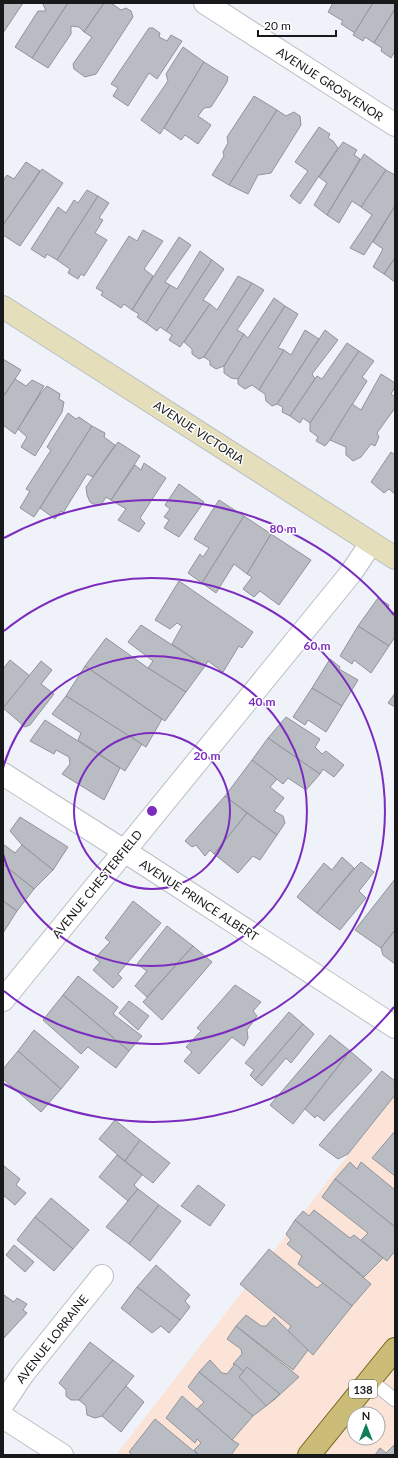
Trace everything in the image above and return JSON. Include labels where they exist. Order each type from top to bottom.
[{"type":"main road","name":"138","points":[[309,1455],[395,1349]]},
{"type":"street","name":"AVENUE GROSVENOR","points":[[205,3],[395,126]]},
{"type":"street","name":"AVENUE VICTORIA","points":[[3,307],[395,558]]},
{"type":"street","name":"AVENUE CHESTERFIELD","points":[[3,1000],[359,563],[371,543]]},
{"type":"street","name":"AVENUE PRINCE ALBERT","points":[[3,774],[395,1027]]},
{"type":"street","name":"AVENUE LORRAINE","points":[[3,1404],[23,1374],[102,1276]]},
{"type":"street","points":[[3,1417],[62,1455]]},
{"type":"lane","points":[[370,1380],[395,1400]]},
{"type":"shaded area","points":[[395,1094],[395,1455],[116,1455]]},
{"type":"building","points":[[3,3],[23,3],[3,33]]},
{"type":"building","points":[[41,3],[68,3],[32,58],[15,47],[38,11],[46,11]]},
{"type":"building","points":[[68,3],[104,3],[84,32],[79,27],[71,26],[71,34],[48,68],[32,58]]},
{"type":"building","points":[[104,3],[111,3],[121,10],[126,8],[131,11],[133,17],[96,74],[85,77],[74,69],[73,64],[92,37],[84,32]]},
{"type":"building","points":[[333,3],[373,3],[355,33],[341,24],[343,21],[328,12]]},
{"type":"building","points":[[373,3],[395,3],[395,9],[374,43],[365,37],[363,41],[353,35]]},
{"type":"building","points":[[395,9],[395,51],[391,58],[381,51],[382,48],[374,43]]},
{"type":"building","points":[[149,28],[153,28],[160,33],[159,37],[167,41],[171,35],[182,41],[157,79],[149,73],[128,106],[113,96],[118,88],[111,84]]},
{"type":"building","points":[[183,47],[204,62],[160,134],[141,120],[168,81],[166,74]]},
{"type":"building","points":[[204,62],[228,77],[227,82],[211,107],[204,108],[198,116],[211,125],[198,144],[185,135],[181,140],[164,128]]},
{"type":"building","points":[[254,96],[277,110],[229,185],[212,175],[224,156],[223,152],[228,143],[227,137]]},
{"type":"building","points":[[277,110],[286,116],[294,112],[300,116],[301,125],[271,173],[258,175],[248,194],[229,185]]},
{"type":"building","points":[[319,127],[330,134],[328,138],[333,141],[338,148],[300,204],[290,196],[308,171],[295,162]]},
{"type":"building","points":[[343,142],[357,150],[354,155],[360,159],[327,215],[314,205],[327,183],[319,177]]},
{"type":"building","points":[[364,154],[386,170],[361,207],[352,201],[339,223],[327,215]]},
{"type":"building","points":[[26,162],[40,171],[3,225],[3,181],[7,175],[14,179]]},
{"type":"building","points":[[42,169],[63,183],[20,246],[3,235],[3,225]]},
{"type":"building","points":[[386,170],[395,175],[395,206],[364,255],[350,248],[372,215],[361,207]]},
{"type":"building","points":[[87,190],[98,196],[57,260],[47,254],[45,258],[31,249],[58,207],[66,213],[74,200],[78,203]]},
{"type":"building","points":[[98,196],[109,203],[99,218],[103,220],[95,233],[107,240],[84,276],[81,274],[78,279],[68,273],[70,269],[57,260]]},
{"type":"building","points":[[395,206],[395,258],[384,274],[373,267],[383,249],[373,242]]},
{"type":"building","points":[[143,230],[163,241],[144,269],[153,276],[132,310],[124,304],[121,308],[101,295],[103,292],[96,288],[129,236],[137,241]]},
{"type":"building","points":[[179,237],[191,245],[165,282],[170,285],[146,323],[137,317],[139,314],[132,310]]},
{"type":"building","points":[[200,251],[212,260],[166,331],[160,327],[157,331],[146,323],[170,285],[177,289]]},
{"type":"building","points":[[395,258],[395,282],[384,274]]},
{"type":"building","points":[[212,260],[224,269],[203,300],[210,304],[180,347],[169,340],[172,335],[166,331]]},
{"type":"building","points":[[238,276],[252,283],[204,357],[199,359],[192,354],[192,349],[184,342],[210,304],[217,310]]},
{"type":"building","points":[[252,283],[264,290],[237,330],[244,334],[224,366],[216,369],[210,365],[210,361],[204,357]]},
{"type":"building","points":[[274,298],[285,306],[238,379],[231,378],[224,373],[224,366],[244,334],[248,338]]},
{"type":"building","points":[[285,306],[298,314],[278,348],[284,350],[259,390],[252,385],[245,389],[238,384],[238,379]]},
{"type":"building","points":[[305,330],[319,339],[277,404],[272,406],[266,401],[265,394],[259,390],[284,350],[291,355]]},
{"type":"building","points":[[325,330],[338,340],[312,374],[315,379],[290,416],[282,412],[283,407],[277,404]]},
{"type":"building","points":[[347,343],[359,351],[310,423],[303,418],[300,423],[290,416],[317,376],[322,379]]},
{"type":"building","points":[[359,351],[374,361],[362,377],[367,381],[325,446],[316,441],[318,437],[310,431],[310,423]]},
{"type":"building","points":[[3,359],[21,370],[3,397]]},
{"type":"building","points":[[381,374],[395,383],[395,387],[391,394],[395,397],[395,408],[377,433],[379,437],[375,446],[371,444],[361,457],[353,461],[346,455],[346,447],[330,440],[352,404],[361,410]]},
{"type":"building","points":[[15,379],[26,386],[32,380],[44,386],[15,434],[3,425],[3,397]]},
{"type":"building","points":[[47,386],[60,394],[59,399],[64,402],[62,412],[35,456],[21,447],[27,437],[18,429],[40,394]]},
{"type":"building","points":[[68,413],[76,419],[79,417],[92,426],[34,517],[20,508],[30,491],[26,489],[51,450],[47,447]]},
{"type":"building","points":[[92,426],[105,433],[104,437],[115,445],[93,477],[87,474],[63,513],[61,511],[55,519],[40,508]]},
{"type":"building","points":[[118,442],[140,456],[111,500],[106,497],[101,505],[93,504],[90,502],[87,495],[86,487]]},
{"type":"building","points":[[391,452],[395,455],[395,494],[389,489],[384,493],[371,482]]},
{"type":"building","points":[[144,463],[166,478],[140,518],[145,523],[139,532],[118,520],[126,509],[111,500],[135,465],[141,470]]},
{"type":"building","points":[[179,484],[204,502],[179,537],[164,528],[169,520],[164,517],[170,509],[165,505]]},
{"type":"building","points":[[219,500],[244,516],[202,583],[188,573],[200,554],[203,557],[209,548],[194,539]]},
{"type":"building","points":[[244,516],[271,534],[247,574],[234,564],[216,593],[202,583]]},
{"type":"building","points":[[271,534],[311,560],[279,605],[260,591],[254,597],[243,589],[252,577],[247,574]]},
{"type":"building","points":[[179,581],[253,632],[242,648],[239,646],[223,672],[208,661],[205,666],[172,644],[182,626],[177,623],[170,629],[155,620]]},
{"type":"building","points":[[378,598],[389,605],[388,609],[395,614],[395,637],[389,646],[358,626]]},
{"type":"building","points":[[141,625],[205,666],[186,692],[148,668],[153,661],[128,642]]},
{"type":"building","points":[[358,626],[389,646],[371,673],[354,660],[352,664],[340,656]]},
{"type":"building","points":[[106,638],[148,668],[186,692],[165,721],[85,666]]},
{"type":"building","points":[[330,659],[340,667],[339,669],[358,680],[342,706],[312,688]]},
{"type":"building","points":[[10,660],[30,676],[3,708],[3,669]]},
{"type":"building","points":[[41,661],[52,670],[41,684],[54,694],[30,725],[25,727],[3,708]]},
{"type":"building","points":[[85,666],[162,719],[146,747],[66,696]]},
{"type":"building","points":[[312,688],[342,706],[326,732],[308,720],[305,725],[293,717]]},
{"type":"building","points":[[395,693],[395,707],[388,703]]},
{"type":"building","points":[[66,696],[142,744],[125,771],[78,740],[81,733],[52,714]]},
{"type":"building","points":[[286,717],[320,739],[315,747],[322,754],[326,751],[344,765],[334,777],[323,769],[320,774],[268,738]]},
{"type":"building","points":[[45,720],[120,768],[104,800],[62,774],[70,764],[69,757],[56,750],[54,754],[30,741]]},
{"type":"building","points":[[268,738],[320,774],[306,790],[288,778],[283,784],[252,760]]},
{"type":"building","points":[[252,760],[277,779],[270,787],[284,798],[274,811],[283,816],[285,823],[277,835],[225,796]]},
{"type":"building","points":[[225,796],[247,813],[214,854],[210,850],[205,856],[196,845],[192,847],[185,841]]},
{"type":"building","points":[[247,813],[277,835],[260,860],[253,856],[238,873],[214,854]]},
{"type":"building","points":[[20,817],[68,847],[53,870],[22,845],[10,831]]},
{"type":"building","points":[[3,844],[15,853],[22,845],[53,870],[34,889],[3,864]]},
{"type":"building","points":[[342,857],[354,868],[317,913],[297,897],[324,863],[332,870]]},
{"type":"building","points":[[361,862],[374,872],[359,891],[366,898],[340,930],[317,913]]},
{"type":"building","points":[[3,864],[34,889],[17,911],[3,901]]},
{"type":"building","points":[[395,879],[395,930],[381,948],[355,930]]},
{"type":"building","points":[[3,901],[17,911],[3,933]]},
{"type":"building","points":[[133,901],[161,923],[118,974],[122,978],[113,988],[93,970],[100,962],[95,958],[110,942],[105,938]]},
{"type":"building","points":[[167,926],[193,946],[147,997],[135,986],[147,971],[137,964]]},
{"type":"building","points":[[395,930],[395,964],[383,955],[381,948]]},
{"type":"building","points":[[193,946],[212,962],[162,1020],[143,1002]]},
{"type":"building","points":[[78,976],[118,1007],[113,1014],[142,1036],[129,1051],[63,995]]},
{"type":"building","points":[[235,985],[261,1002],[253,1011],[257,1016],[247,1030],[248,1038],[244,1046],[232,1037],[199,1074],[184,1061],[192,1052],[186,1047],[201,1031],[197,1028]]},
{"type":"building","points":[[63,995],[129,1051],[116,1068],[88,1047],[81,1054],[43,1020]]},
{"type":"building","points":[[129,1001],[149,1016],[138,1030],[119,1013]]},
{"type":"building","points":[[289,1012],[303,1024],[255,1080],[250,1075],[254,1070],[245,1063]]},
{"type":"building","points":[[303,1024],[314,1034],[291,1063],[286,1058],[262,1086],[255,1080]]},
{"type":"building","points":[[34,1030],[79,1067],[61,1089],[18,1051]]},
{"type":"building","points":[[330,1035],[350,1051],[293,1124],[270,1105]]},
{"type":"building","points":[[18,1051],[61,1089],[41,1112],[3,1079],[3,1069]]},
{"type":"building","points":[[350,1051],[372,1070],[324,1121],[317,1115],[315,1118],[305,1109]]},
{"type":"building","points":[[382,1071],[395,1081],[395,1095],[348,1154],[338,1159],[319,1145]]},
{"type":"building","points":[[115,1120],[140,1140],[125,1161],[99,1139]]},
{"type":"building","points":[[395,1131],[395,1176],[372,1158]]},
{"type":"building","points":[[140,1140],[170,1163],[153,1183],[125,1161]]},
{"type":"building","points":[[117,1155],[142,1175],[134,1185],[138,1189],[128,1201],[99,1177]]},
{"type":"building","points":[[350,1162],[357,1169],[361,1162],[395,1190],[395,1227],[335,1179]]},
{"type":"building","points":[[3,1165],[20,1179],[16,1185],[26,1193],[15,1205],[3,1195]]},
{"type":"building","points":[[335,1179],[395,1227],[395,1251],[387,1261],[361,1240],[368,1233],[322,1197]]},
{"type":"building","points":[[198,1185],[225,1205],[210,1226],[181,1206]]},
{"type":"building","points":[[138,1189],[159,1205],[129,1244],[106,1227]]},
{"type":"building","points":[[51,1198],[89,1230],[73,1249],[35,1217]]},
{"type":"building","points":[[159,1205],[181,1221],[150,1261],[129,1244]]},
{"type":"building","points":[[314,1210],[350,1238],[354,1235],[383,1258],[364,1277],[295,1220],[303,1211],[309,1216]]},
{"type":"building","points":[[35,1217],[73,1249],[54,1271],[17,1240]]},
{"type":"building","points":[[295,1220],[371,1284],[352,1306],[298,1264],[302,1256],[287,1244],[291,1240],[286,1234]]},
{"type":"building","points":[[14,1245],[34,1262],[25,1272],[6,1255]]},
{"type":"building","points":[[269,1249],[317,1288],[323,1283],[352,1306],[313,1355],[288,1331],[291,1326],[240,1284]]},
{"type":"building","points":[[156,1265],[190,1295],[185,1301],[190,1307],[180,1320],[137,1287]]},
{"type":"building","points":[[137,1287],[180,1320],[169,1333],[161,1326],[152,1333],[121,1308]]},
{"type":"building","points":[[4,1295],[14,1302],[17,1298],[27,1304],[23,1310],[27,1313],[3,1339],[3,1297]]},
{"type":"building","points":[[246,1315],[261,1326],[266,1326],[274,1317],[308,1350],[293,1370],[236,1326]]},
{"type":"building","points":[[236,1326],[299,1377],[275,1399],[233,1364],[242,1354],[241,1349],[227,1339]]},
{"type":"building","points":[[90,1342],[113,1360],[79,1400],[71,1400],[66,1396],[66,1390],[59,1383]]},
{"type":"building","points":[[113,1360],[134,1376],[102,1416],[95,1418],[87,1415],[86,1406],[79,1400]]},
{"type":"building","points":[[210,1360],[222,1373],[227,1374],[235,1364],[275,1399],[253,1416],[199,1372]]},
{"type":"building","points":[[247,1367],[280,1394],[266,1406],[239,1377]]},
{"type":"building","points":[[199,1372],[253,1416],[232,1440],[197,1409],[204,1402],[188,1387]]},
{"type":"building","points":[[126,1386],[144,1402],[121,1432],[102,1416]]},
{"type":"building","points":[[182,1396],[232,1440],[239,1444],[231,1455],[199,1455],[194,1450],[201,1443],[197,1439],[195,1443],[166,1418]]},
{"type":"building","points":[[155,1419],[199,1455],[133,1455],[129,1452]]},
{"type":"building","points":[[394,1445],[395,1455],[375,1455],[380,1448],[386,1453]]}]
